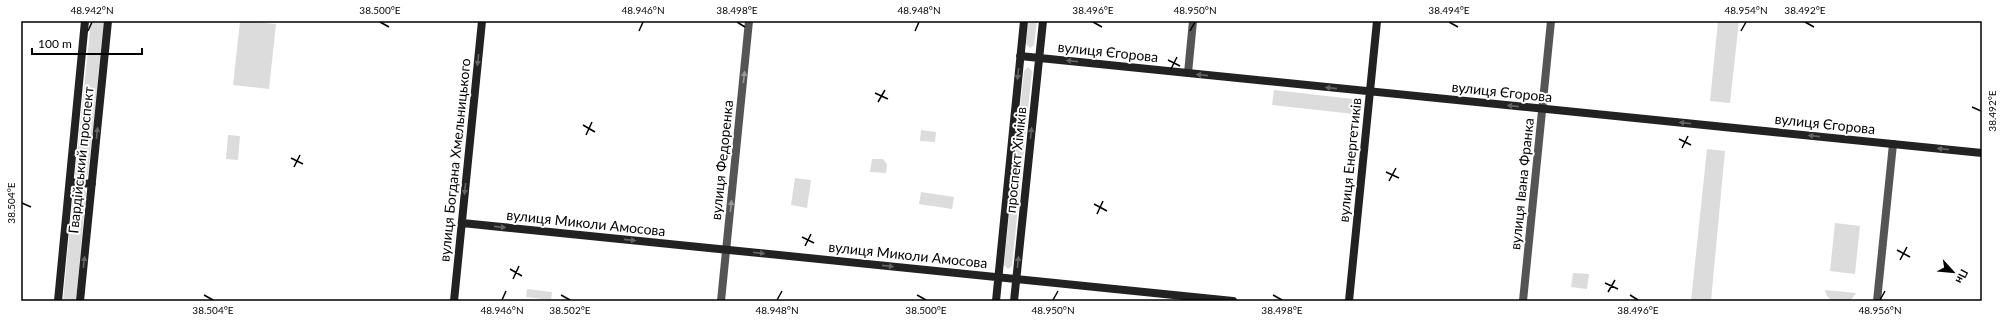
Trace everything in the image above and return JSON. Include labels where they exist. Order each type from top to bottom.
[{"type":"street","name":"Гвардійський проспект","points":[[58,301],[85,21]]},
{"type":"street","name":"Гвардійський проспект","points":[[80,301],[108,21]]},
{"type":"street","name":"вулиця Богдана Хмельницького","points":[[454,301],[482,21]]},
{"type":"street","name":"вулиця Федоренка","points":[[721,301],[749,21]]},
{"type":"street","name":"проспект Хіміків","points":[[996,301],[1024,21]]},
{"type":"street","name":"проспект Хіміків","points":[[1014,301],[1042,21]]},
{"type":"street","points":[[1188,73],[1193,21]]},
{"type":"street","name":"вулиця Енергетиків","points":[[1349,301],[1377,21]]},
{"type":"street","name":"вулиця Івана Франка","points":[[1523,301],[1551,21]]},
{"type":"street","name":"вулиця Єгорова","points":[[1020,56],[1982,153]]},
{"type":"street","points":[[1877,301],[1893,144]]},
{"type":"street","points":[[70,182],[92,184]]},
{"type":"street","name":"вулиця Миколи Амосова","points":[[462,223],[1017,279],[1167,298],[1233,301]]},
{"type":"shaded area","points":[[91,21],[104,21],[88,175],[84,179],[80,179],[75,174]]},
{"type":"shaded area","points":[[240,21],[276,24],[269,89],[233,85]]},
{"type":"shaded area","points":[[1028,21],[1037,21],[1034,45],[1030,48],[1026,44]]},
{"type":"shaded area","points":[[1718,21],[1739,21],[1730,103],[1710,101]]},
{"type":"shaded area","points":[[1028,67],[1032,71],[1012,266],[1008,269],[1004,265],[1024,71]]},
{"type":"shaded area","points":[[1274,90],[1362,100],[1358,133],[1353,132],[1354,114],[1272,105]]},
{"type":"shaded area","points":[[921,130],[936,132],[935,142],[920,141]]},
{"type":"shaded area","points":[[228,135],[240,136],[238,160],[226,159]]},
{"type":"shaded area","points":[[1707,149],[1725,151],[1711,301],[1691,301]]},
{"type":"shaded area","points":[[872,159],[883,159],[887,164],[886,173],[870,172]]},
{"type":"shaded area","points":[[795,178],[811,180],[807,208],[791,205]]},
{"type":"shaded area","points":[[76,189],[84,190],[86,192],[76,301],[63,301],[73,192]]},
{"type":"shaded area","points":[[921,192],[954,197],[952,209],[919,204]]},
{"type":"shaded area","points":[[1835,223],[1860,226],[1855,274],[1830,271]]},
{"type":"shaded area","points":[[1573,273],[1589,274],[1587,289],[1571,287]]},
{"type":"shaded area","points":[[527,289],[552,292],[551,300],[526,297]]},
{"type":"shaded area","points":[[1825,290],[1856,293],[1850,301],[1834,301],[1828,298]]}]
